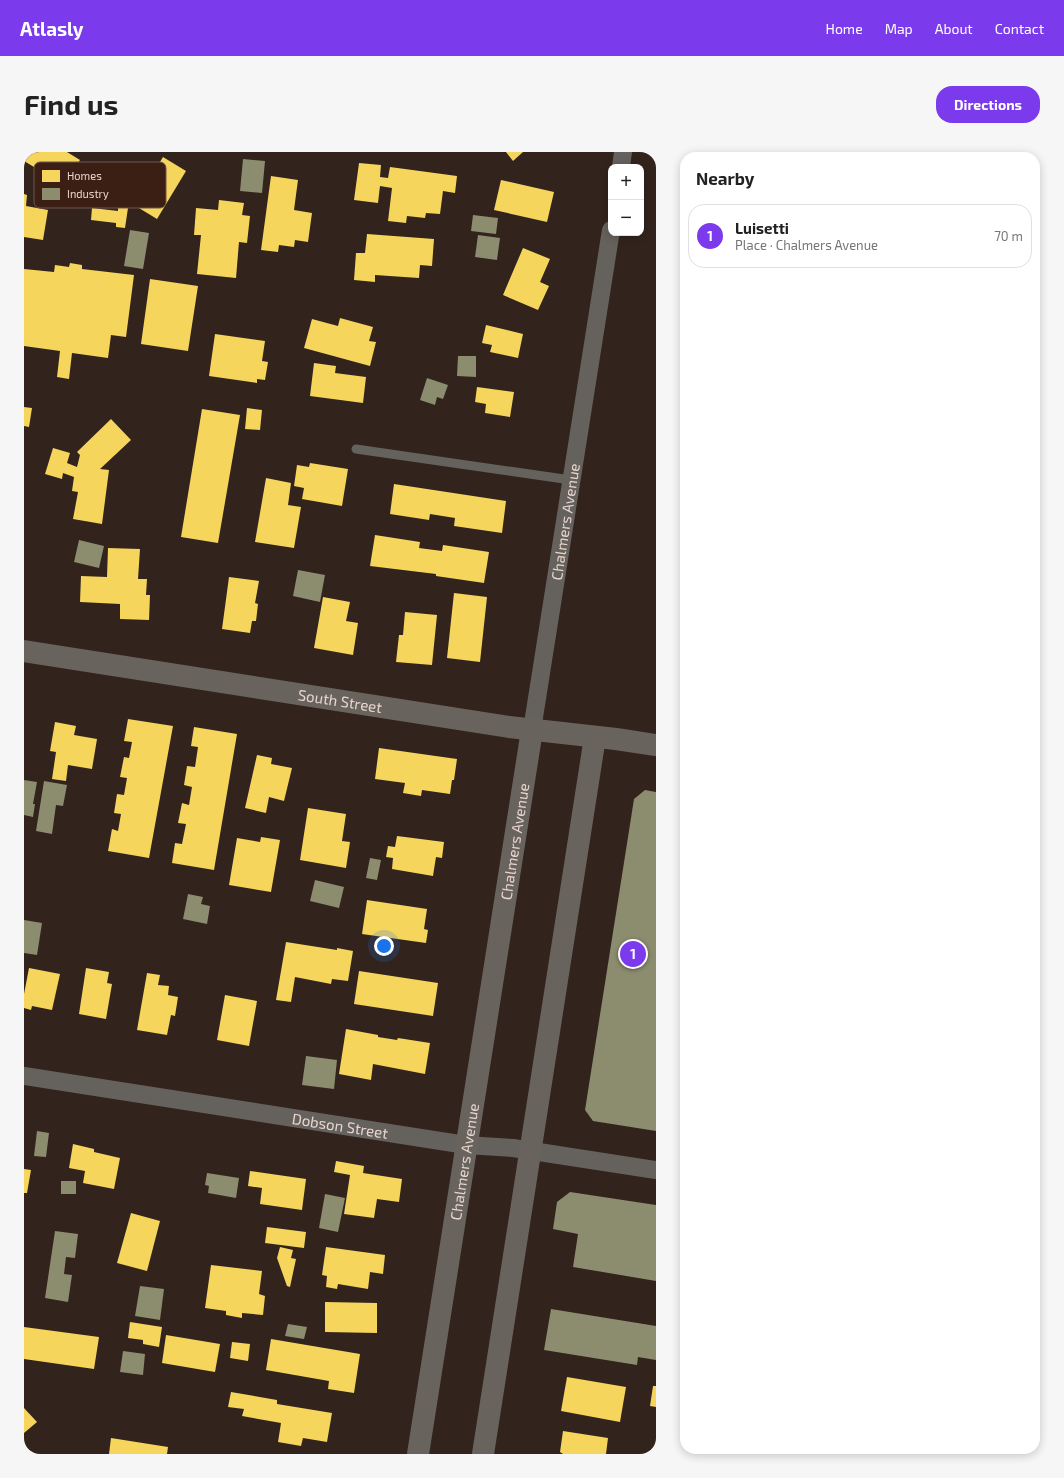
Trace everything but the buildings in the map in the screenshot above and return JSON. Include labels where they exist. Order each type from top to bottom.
[{"type":"street","points":[[621,164],[623,152]]},
{"type":"street","name":"Chalmers Avenue","points":[[418,1454],[610,236]]},
{"type":"street","name":"South Street","points":[[24,651],[532,730],[656,745]]},
{"type":"street","points":[[483,1454],[532,1151],[595,737]]},
{"type":"street","name":"Dobson Street","points":[[24,1076],[466,1145],[492,1146],[532,1151],[656,1170]]},
{"type":"lane","points":[[356,449],[571,480]]},
{"type":"place","name":"Luisetti","points":[[633,954]]}]
